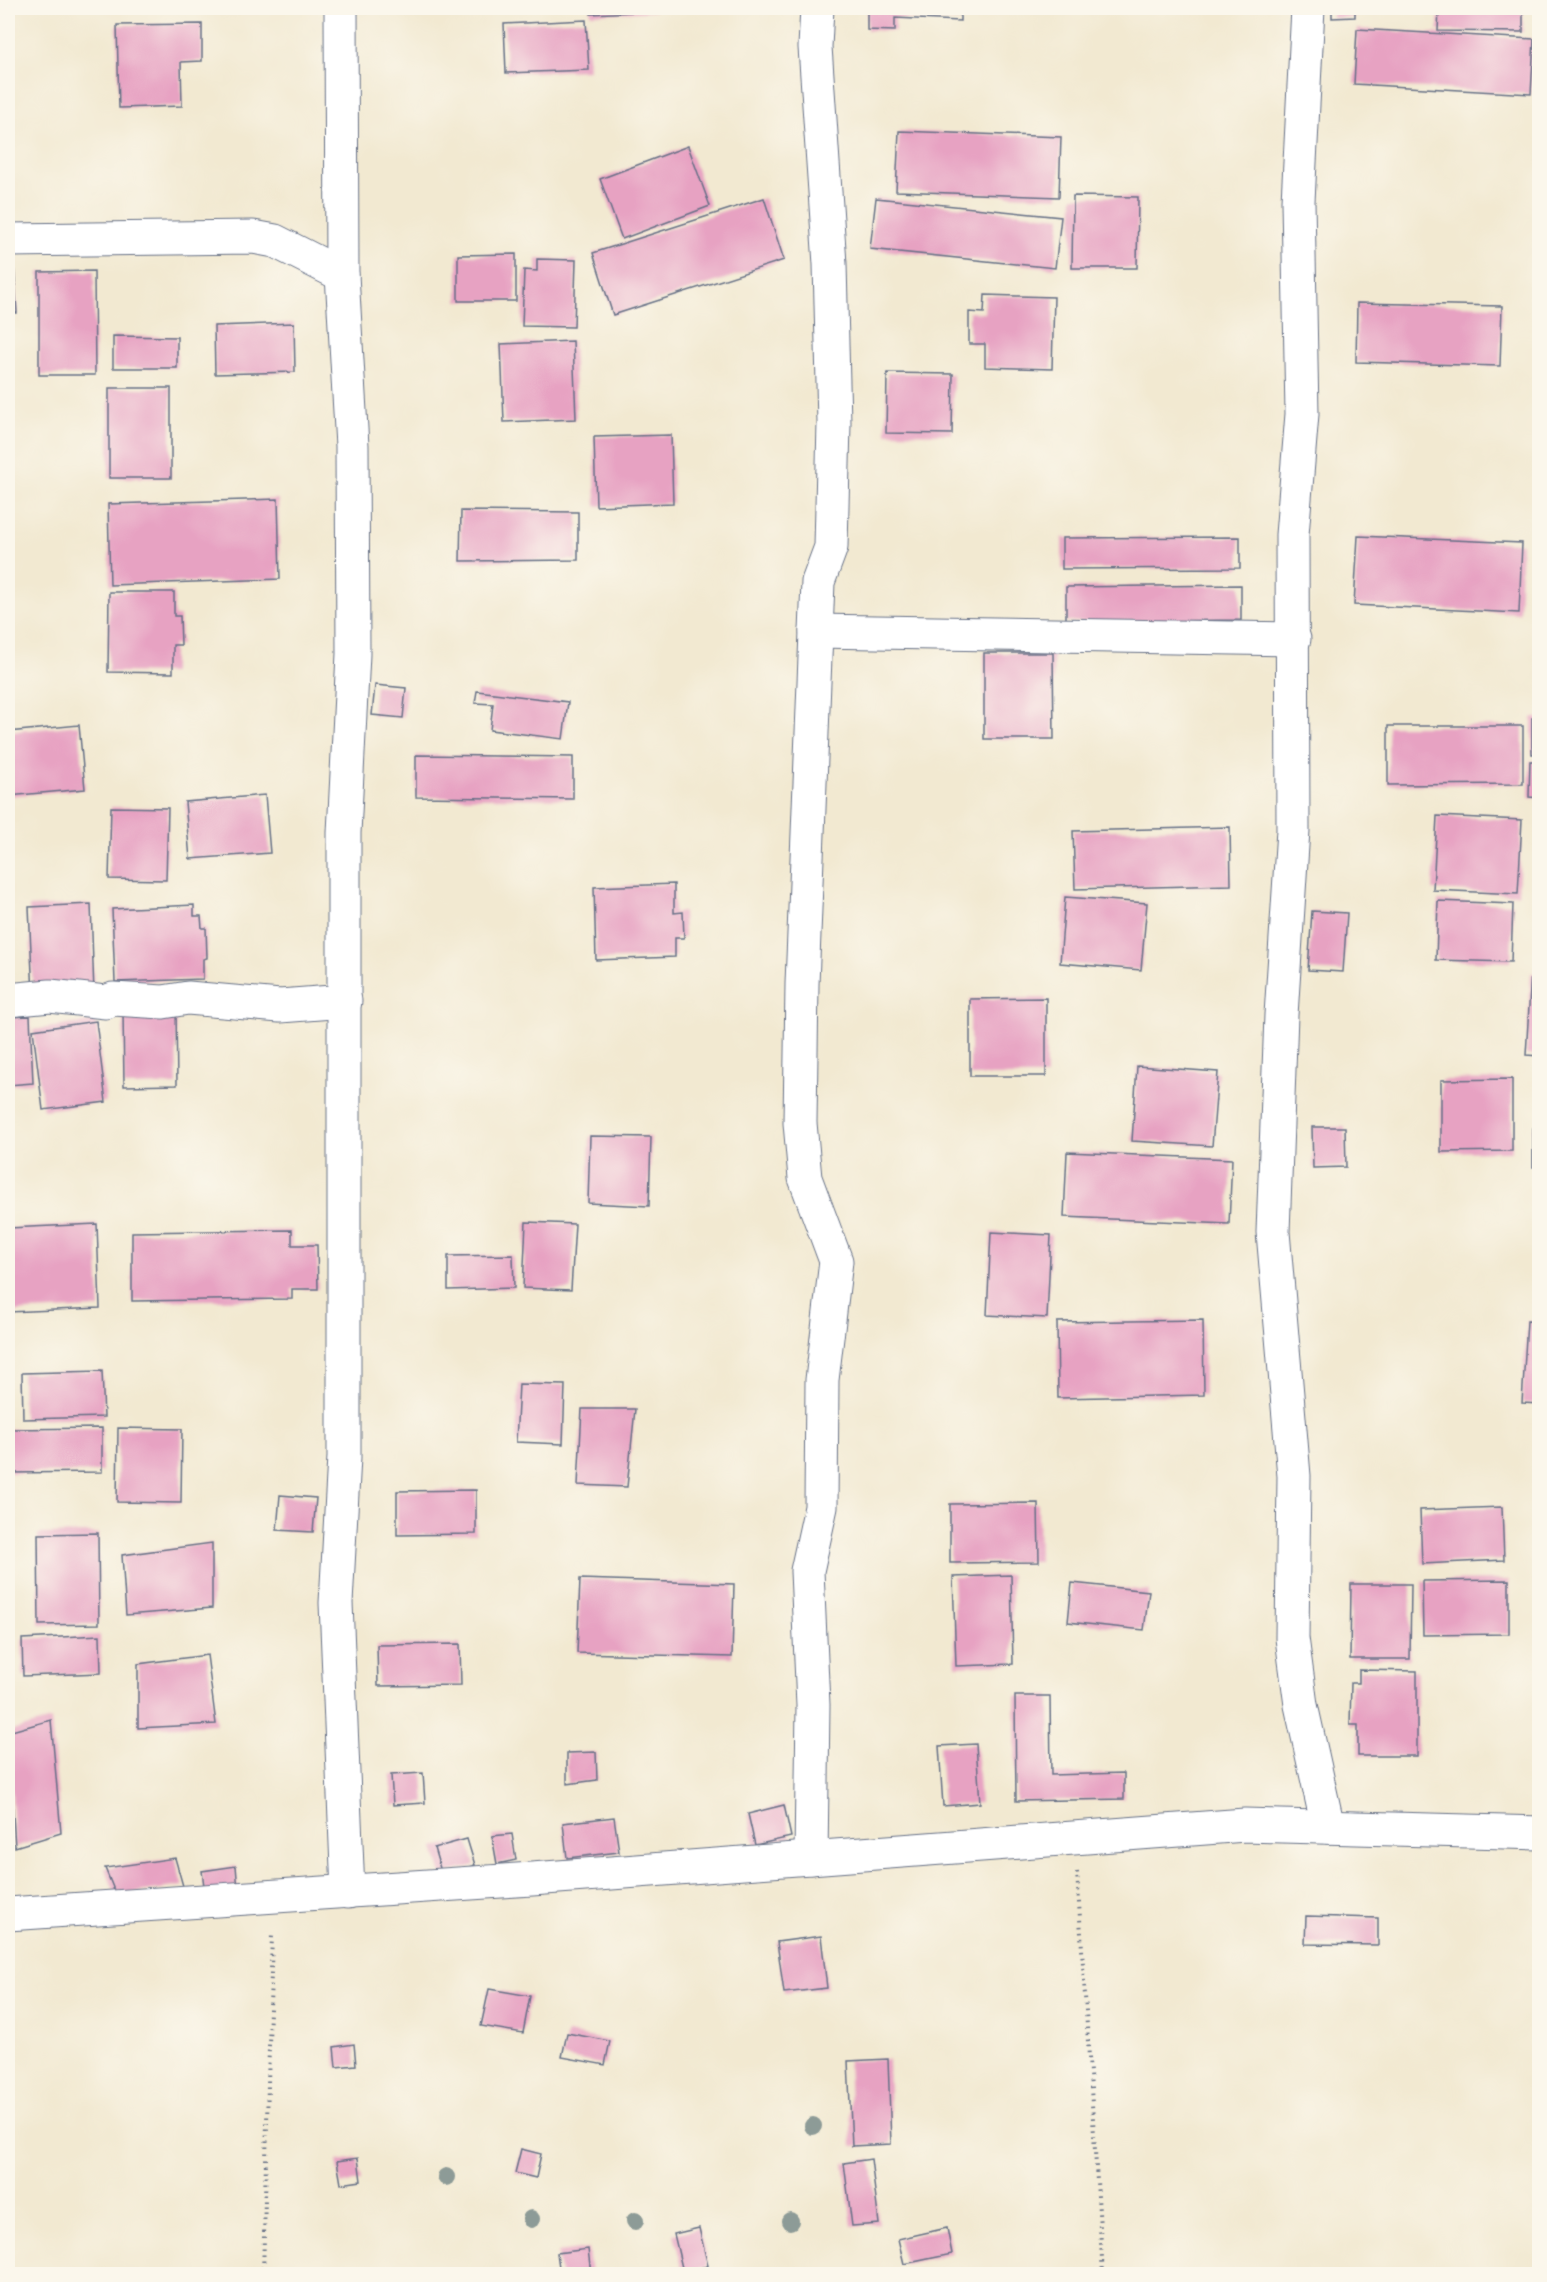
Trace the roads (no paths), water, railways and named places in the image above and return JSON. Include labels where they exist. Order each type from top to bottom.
[{"type":"street","points":[[341,8],[342,275],[352,446],[353,654],[344,833],[344,1457],[336,1603],[348,1892]]},
{"type":"street","points":[[811,1858],[813,1705],[807,1571],[821,1507],[822,1380],[836,1261],[805,1178],[800,1123],[802,984],[818,582],[831,547],[834,423],[830,264],[815,47],[817,8]]},
{"type":"street","points":[[1308,8],[1299,201],[1302,414],[1292,535],[1293,830],[1281,1015],[1273,1232],[1294,1476],[1292,1638],[1301,1705],[1328,1827]]},
{"type":"street","points":[[8,240],[252,237],[275,241],[342,275]]},
{"type":"street","points":[[816,631],[1294,639]]},
{"type":"street","points":[[8,1000],[50,996],[106,1002],[113,999],[163,1002],[188,998],[280,1006],[345,1001]]},
{"type":"street","points":[[8,1914],[348,1892],[1245,1825],[1539,1833]]}]
